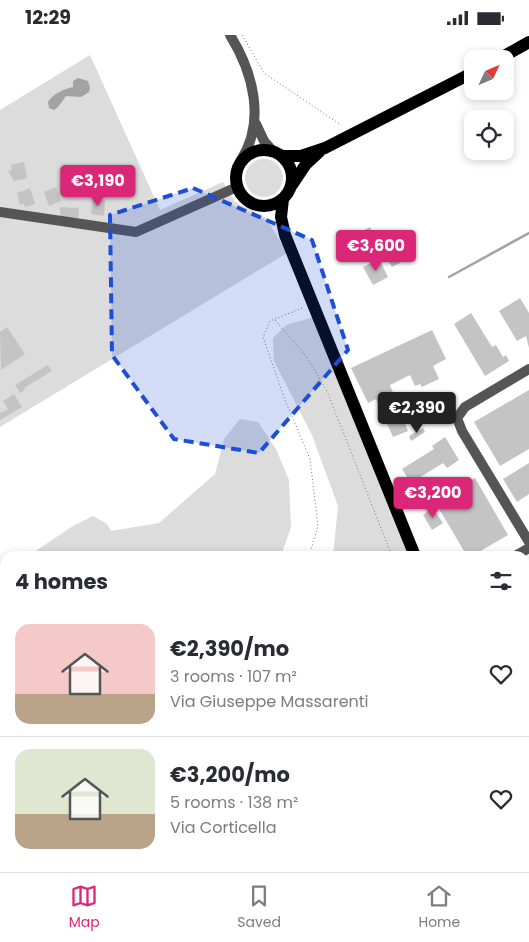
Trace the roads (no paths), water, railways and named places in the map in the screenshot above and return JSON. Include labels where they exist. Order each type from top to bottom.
[{"type":"main road","points":[[514,50],[529,42]]},
{"type":"main road","points":[[413,551],[285,235],[274,218],[244,198],[236,187],[236,173],[241,160],[253,151],[266,149],[278,153],[301,156],[325,148],[464,77]]},
{"type":"main road","points":[[258,206],[271,205],[283,199],[306,165],[325,148]]},
{"type":"main road","points":[[278,153],[290,167],[291,187]]},
{"type":"main road","points":[[283,199],[282,217],[285,235]]},
{"type":"street","points":[[230,35],[247,69],[255,123],[264,141],[278,153]]},
{"type":"street","points":[[241,160],[252,140],[255,123]]},
{"type":"street","points":[[0,212],[136,232],[236,187]]},
{"type":"street","points":[[529,369],[465,407],[457,417],[462,431],[529,542]]},
{"type":"waterway","points":[[449,277],[529,233]]}]
